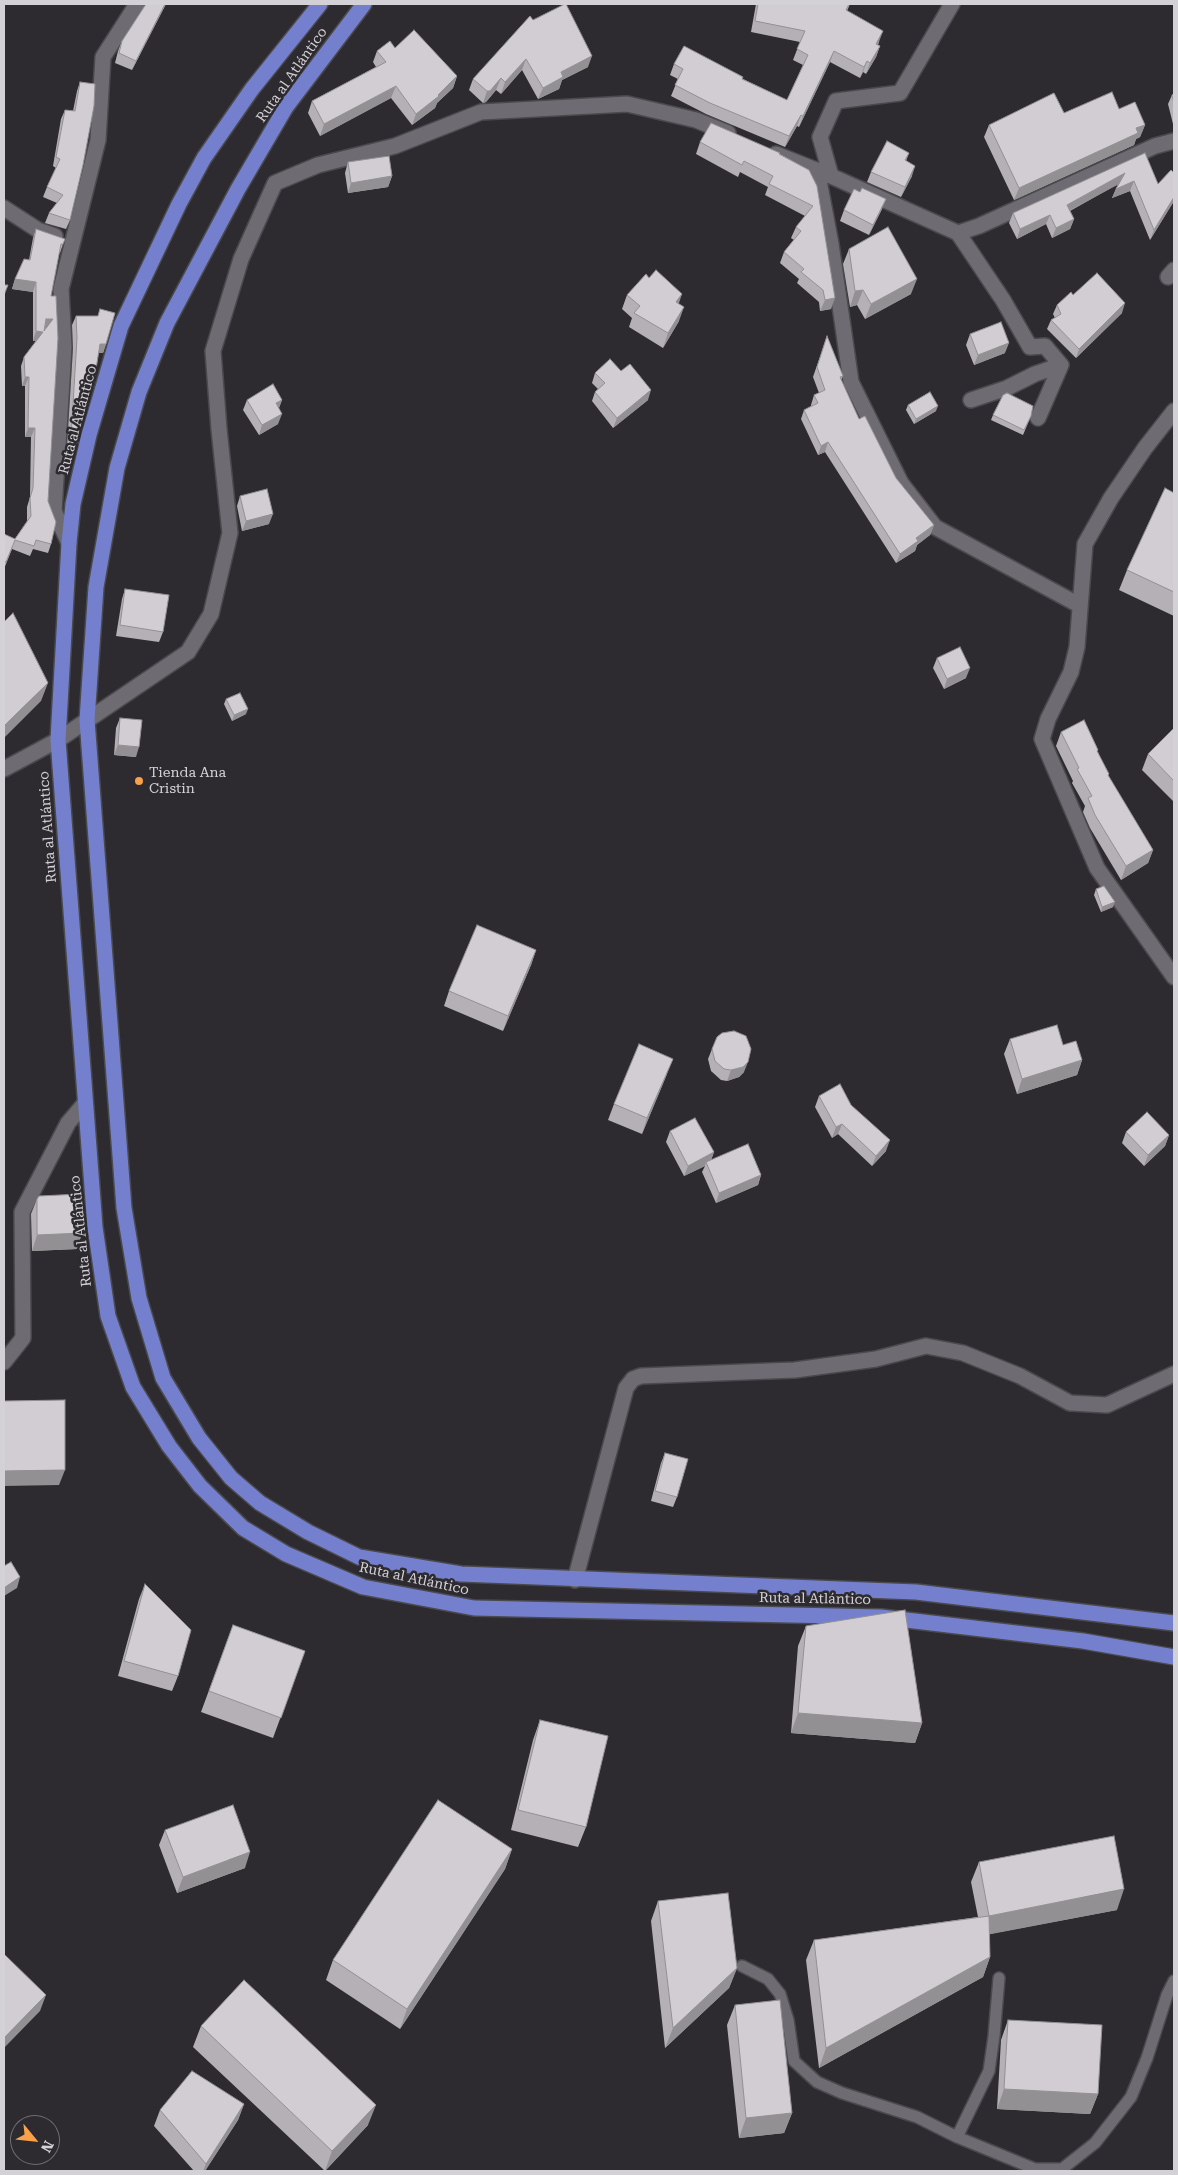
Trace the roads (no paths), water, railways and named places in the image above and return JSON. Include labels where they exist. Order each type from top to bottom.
[{"type":"highway","name":"Ruta al Atlántico","points":[[320,4],[252,89],[204,158],[179,204],[120,326],[88,435],[73,504],[69,543],[58,740],[96,1227],[108,1316],[133,1387],[169,1446],[200,1486],[243,1528],[286,1554],[363,1587],[474,1608],[881,1616],[1083,1641],[1174,1657]]},
{"type":"highway","name":"Ruta al Atlántico","points":[[364,4],[286,107],[238,189],[168,323],[139,392],[117,468],[96,587],[87,720],[124,1208],[140,1298],[163,1378],[199,1438],[231,1478],[260,1503],[308,1532],[359,1557],[461,1574],[916,1592],[1174,1623]]},
{"type":"street","points":[[69,543],[54,511],[64,347],[62,289],[98,140],[103,57],[136,4]]},
{"type":"street","points":[[831,176],[820,137],[836,101],[900,93],[952,4]]},
{"type":"street","points":[[4,769],[58,740],[188,652],[211,614],[230,533],[218,429],[213,351],[241,259],[275,183],[318,165],[395,146],[481,112],[626,104],[696,120],[740,137]]},
{"type":"street","points":[[958,233],[979,226],[1155,146],[1174,141]]},
{"type":"street","points":[[766,149],[958,233],[1003,300],[1030,347],[1045,346],[1061,365]]},
{"type":"street","points":[[817,170],[831,244],[851,382],[901,483],[935,527],[1080,605]]},
{"type":"street","points":[[4,208],[38,230],[74,242]]},
{"type":"street","points":[[971,400],[1007,388],[1035,374],[1061,365]]},
{"type":"street","points":[[1038,418],[1061,365]]},
{"type":"street","points":[[1174,411],[1145,448],[1111,498],[1085,544],[1077,647],[1071,672],[1048,719],[1042,739],[1097,868],[1174,977]]},
{"type":"street","points":[[4,1362],[23,1338],[22,1212],[68,1123],[85,1103]]},
{"type":"street","points":[[575,1580],[626,1388],[633,1379],[641,1376],[795,1370],[876,1359],[926,1346],[963,1353],[1020,1376],[1070,1402],[1107,1405],[1174,1374]]},
{"type":"lane","points":[[742,1966],[768,1979],[780,1994],[788,2020],[794,2060],[817,2082],[842,2093],[917,2117],[1035,2169],[1062,2169],[1095,2143],[1131,2097],[1147,2058],[1167,1995],[1174,1981]]},
{"type":"lane","points":[[957,2136],[989,2071],[999,1978]]},
{"type":"place","name":"Tienda Ana Cristin","points":[[139,781]]}]
